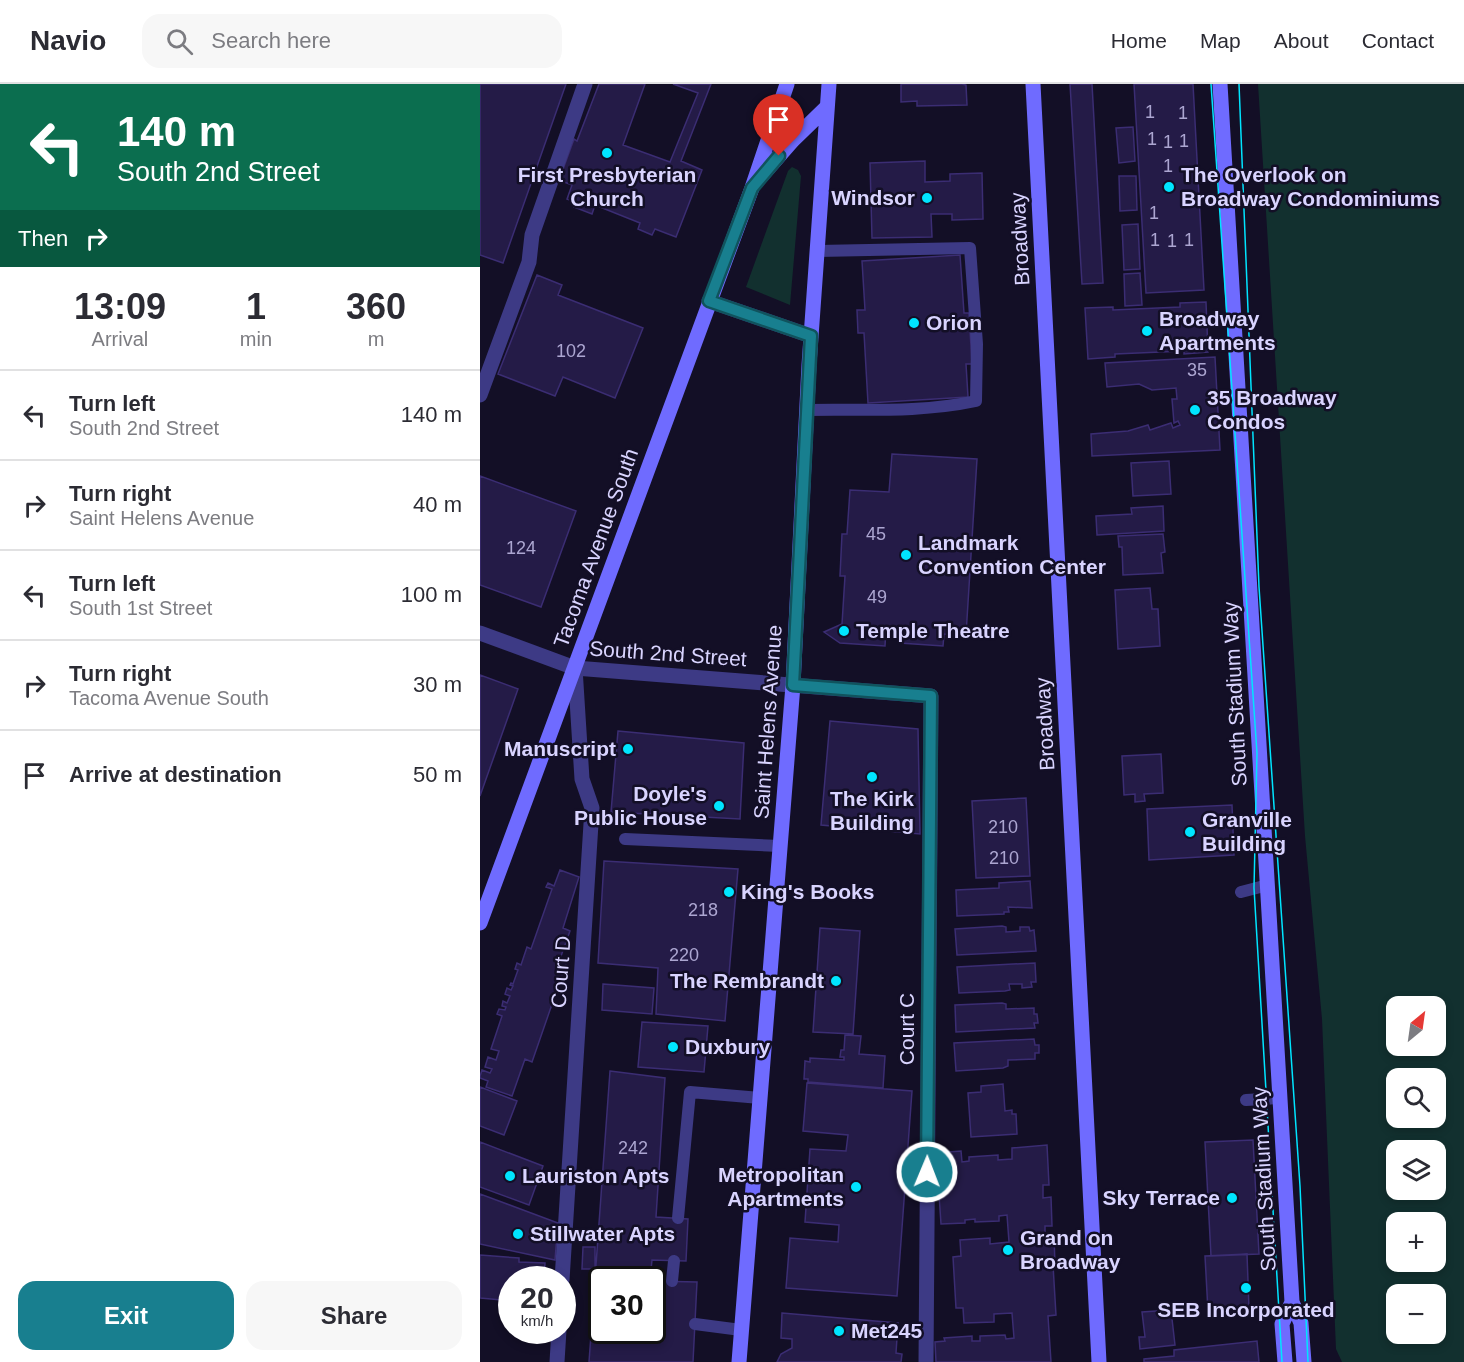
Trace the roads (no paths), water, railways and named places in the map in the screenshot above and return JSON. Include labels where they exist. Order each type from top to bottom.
[{"type":"street","points":[[480,394],[529,262],[532,235],[585,84]]},
{"type":"street","name":"Tacoma Avenue South","points":[[480,923],[752,188],[787,84]]},
{"type":"street","name":"Saint Helens Avenue","points":[[739,1362],[793,685],[811,336],[829,84]]},
{"type":"street","name":"Broadway","points":[[1033,84],[1099,1362]]},
{"type":"street","name":"South Stadium Way","points":[[1220,84],[1292,1302],[1301,1323],[1304,1362]]},
{"type":"street","name":"Tacoma Avenue South","points":[[752,188],[793,140],[827,107]]},
{"type":"street","points":[[709,301],[811,336]]},
{"type":"street","name":"South 2nd Street","points":[[480,633],[575,668],[931,696]]},
{"type":"street","name":"Court D","points":[[563,1266],[592,808],[582,779],[575,668]]},
{"type":"street","name":"Court C","points":[[926,1362],[931,696]]},
{"type":"street","name":"South Stadium Way","points":[[1285,1362],[1282,1324],[1292,1302]]},
{"type":"street","points":[[557,1362],[558,1344]]},
{"type":"lane","points":[[807,410],[869,411],[950,406],[976,401],[977,344],[970,248],[818,251]]},
{"type":"lane","points":[[625,839],[780,846]]},
{"type":"lane","points":[[1241,892],[1268,885]]},
{"type":"lane","points":[[678,1218],[690,1092],[760,1098]]},
{"type":"lane","points":[[1246,1100],[1281,1098]]},
{"type":"lane","points":[[672,1281],[674,1261]]},
{"type":"lane","points":[[695,1324],[741,1330]]},
{"type":"tram line","points":[[1211,84],[1257,753],[1254,888],[1282,1362]]},
{"type":"tram line","points":[[1239,84],[1259,587],[1300,1186],[1308,1362]]},
{"type":"place","name":"First Presbyterian Church","points":[[607,153]]},
{"type":"place","name":"The Overlook on Broadway Condominiums","points":[[1169,187]]},
{"type":"place","name":"Windsor","points":[[927,198]]},
{"type":"place","name":"Orion","points":[[914,323]]},
{"type":"place","name":"Broadway Apartments","points":[[1147,331]]},
{"type":"place","name":"35 Broadway Condos","points":[[1195,410]]},
{"type":"place","name":"Landmark Convention Center","points":[[906,555]]},
{"type":"place","name":"Temple Theatre","points":[[844,631]]},
{"type":"place","name":"Manuscript","points":[[628,749]]},
{"type":"place","name":"The Kirk Building","points":[[872,777]]},
{"type":"place","name":"Doyle's Public House","points":[[719,806]]},
{"type":"place","name":"Granville Building","points":[[1190,832]]},
{"type":"place","name":"King's Books","points":[[729,892]]},
{"type":"place","name":"The Rembrandt","points":[[836,981]]},
{"type":"place","name":"Duxbury","points":[[673,1047]]},
{"type":"place","name":"Lauriston Apts","points":[[510,1176]]},
{"type":"place","name":"Metropolitan Apartments","points":[[856,1187]]},
{"type":"place","name":"Sky Terrace","points":[[1232,1198]]},
{"type":"place","name":"Stillwater Apts","points":[[518,1234]]},
{"type":"place","name":"Grand on Broadway","points":[[1008,1250]]},
{"type":"place","name":"SEB Incorporated","points":[[1246,1288]]},
{"type":"place","name":"Met245","points":[[839,1331]]}]
